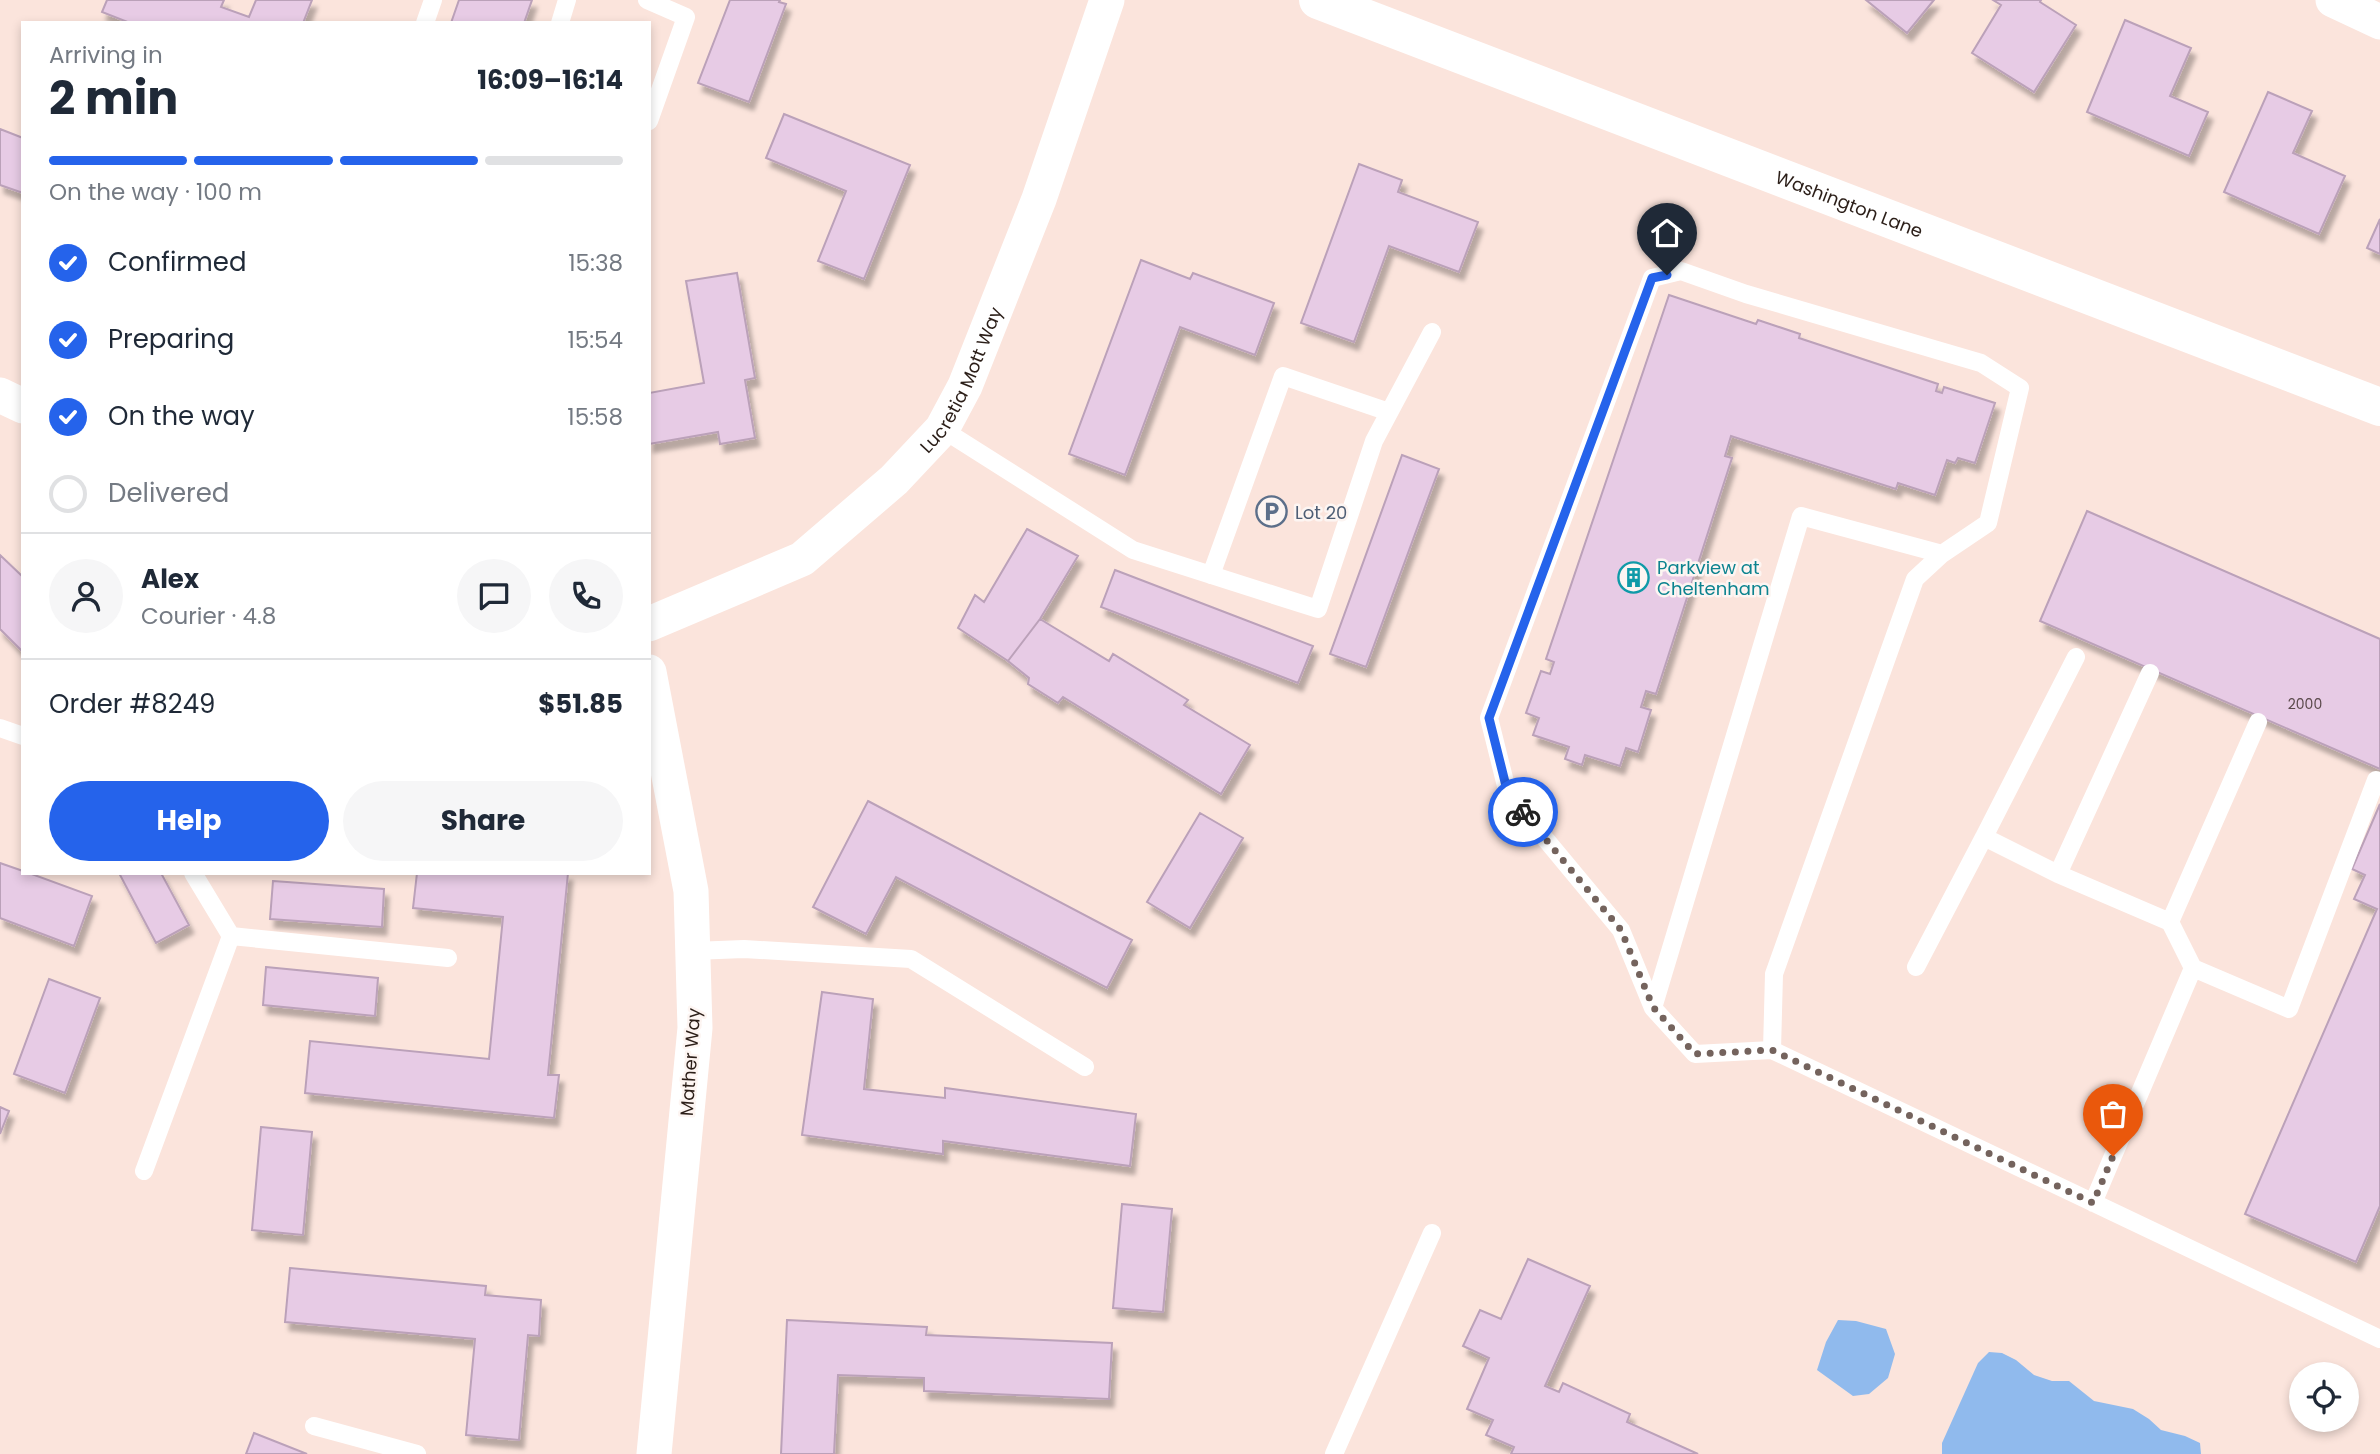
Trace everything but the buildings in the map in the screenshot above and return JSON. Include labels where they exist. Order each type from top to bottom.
[{"type":"main road","name":"Washington Lane","points":[[1318,0],[2380,407]]},
{"type":"street","name":"Lucretia Mott Way","points":[[651,623],[802,559],[894,480],[942,429],[965,386],[1039,199],[1107,0]]},
{"type":"street","points":[[2333,0],[2380,22]]},
{"type":"street","points":[[0,395],[21,405]]},
{"type":"street","name":"Mather Way","points":[[651,682],[691,891],[695,1028],[654,1454]]},
{"type":"lane","points":[[426,21],[433,0]]},
{"type":"lane","points":[[560,21],[567,0]]},
{"type":"lane","points":[[647,0],[686,17],[651,115]]},
{"type":"lane","points":[[1772,1050],[1774,974],[1915,579],[1942,554],[1988,523],[2020,388],[1981,363],[1746,294],[1681,271],[1652,278],[1489,718],[1508,794],[1621,930],[1653,1007],[1695,1054],[1772,1050],[2380,1339]]},
{"type":"lane","points":[[942,429],[1133,550],[1318,609],[1374,442],[1432,332]]},
{"type":"lane","points":[[1211,575],[1283,376],[1389,412]]},
{"type":"lane","points":[[1653,1007],[1801,516],[1942,554]]},
{"type":"lane","points":[[1916,967],[2076,657]]},
{"type":"lane","points":[[2058,874],[2150,673]]},
{"type":"lane","points":[[2169,922],[2258,722]]},
{"type":"lane","points":[[0,728],[21,735]]},
{"type":"lane","points":[[1984,837],[2058,874],[2169,922],[2193,968],[2288,1009],[2376,780]]},
{"type":"lane","points":[[193,875],[231,936]]},
{"type":"lane","points":[[231,936],[448,958]]},
{"type":"lane","points":[[144,1171],[231,936]]},
{"type":"lane","points":[[693,951],[744,949],[911,959],[1085,1067]]},
{"type":"lane","points":[[2093,1203],[2193,968]]},
{"type":"lane","points":[[1334,1454],[1432,1233]]},
{"type":"lane","points":[[314,1426],[417,1454]]},
{"type":"water","points":[[1838,1320],[1856,1321],[1886,1329],[1895,1354],[1888,1378],[1869,1394],[1853,1396],[1817,1370],[1826,1342]]},
{"type":"water","points":[[1989,1352],[2002,1353],[2016,1360],[2034,1375],[2052,1381],[2069,1381],[2094,1401],[2133,1409],[2161,1430],[2200,1443],[2201,1454],[1942,1454],[1942,1443],[1978,1363]]},
{"type":"way so far","points":[[1523,812],[1621,930],[1653,1007],[1695,1054],[1772,1050],[2093,1203],[2113,1156]]},
{"type":"place","name":"Lot 20","points":[[1272,512]]},
{"type":"place","name":"Parkview at Cheltenham","points":[[1634,577]]},
{"type":"route","points":[[1523,812],[1508,794],[1489,718],[1652,278],[1667,275]]}]
